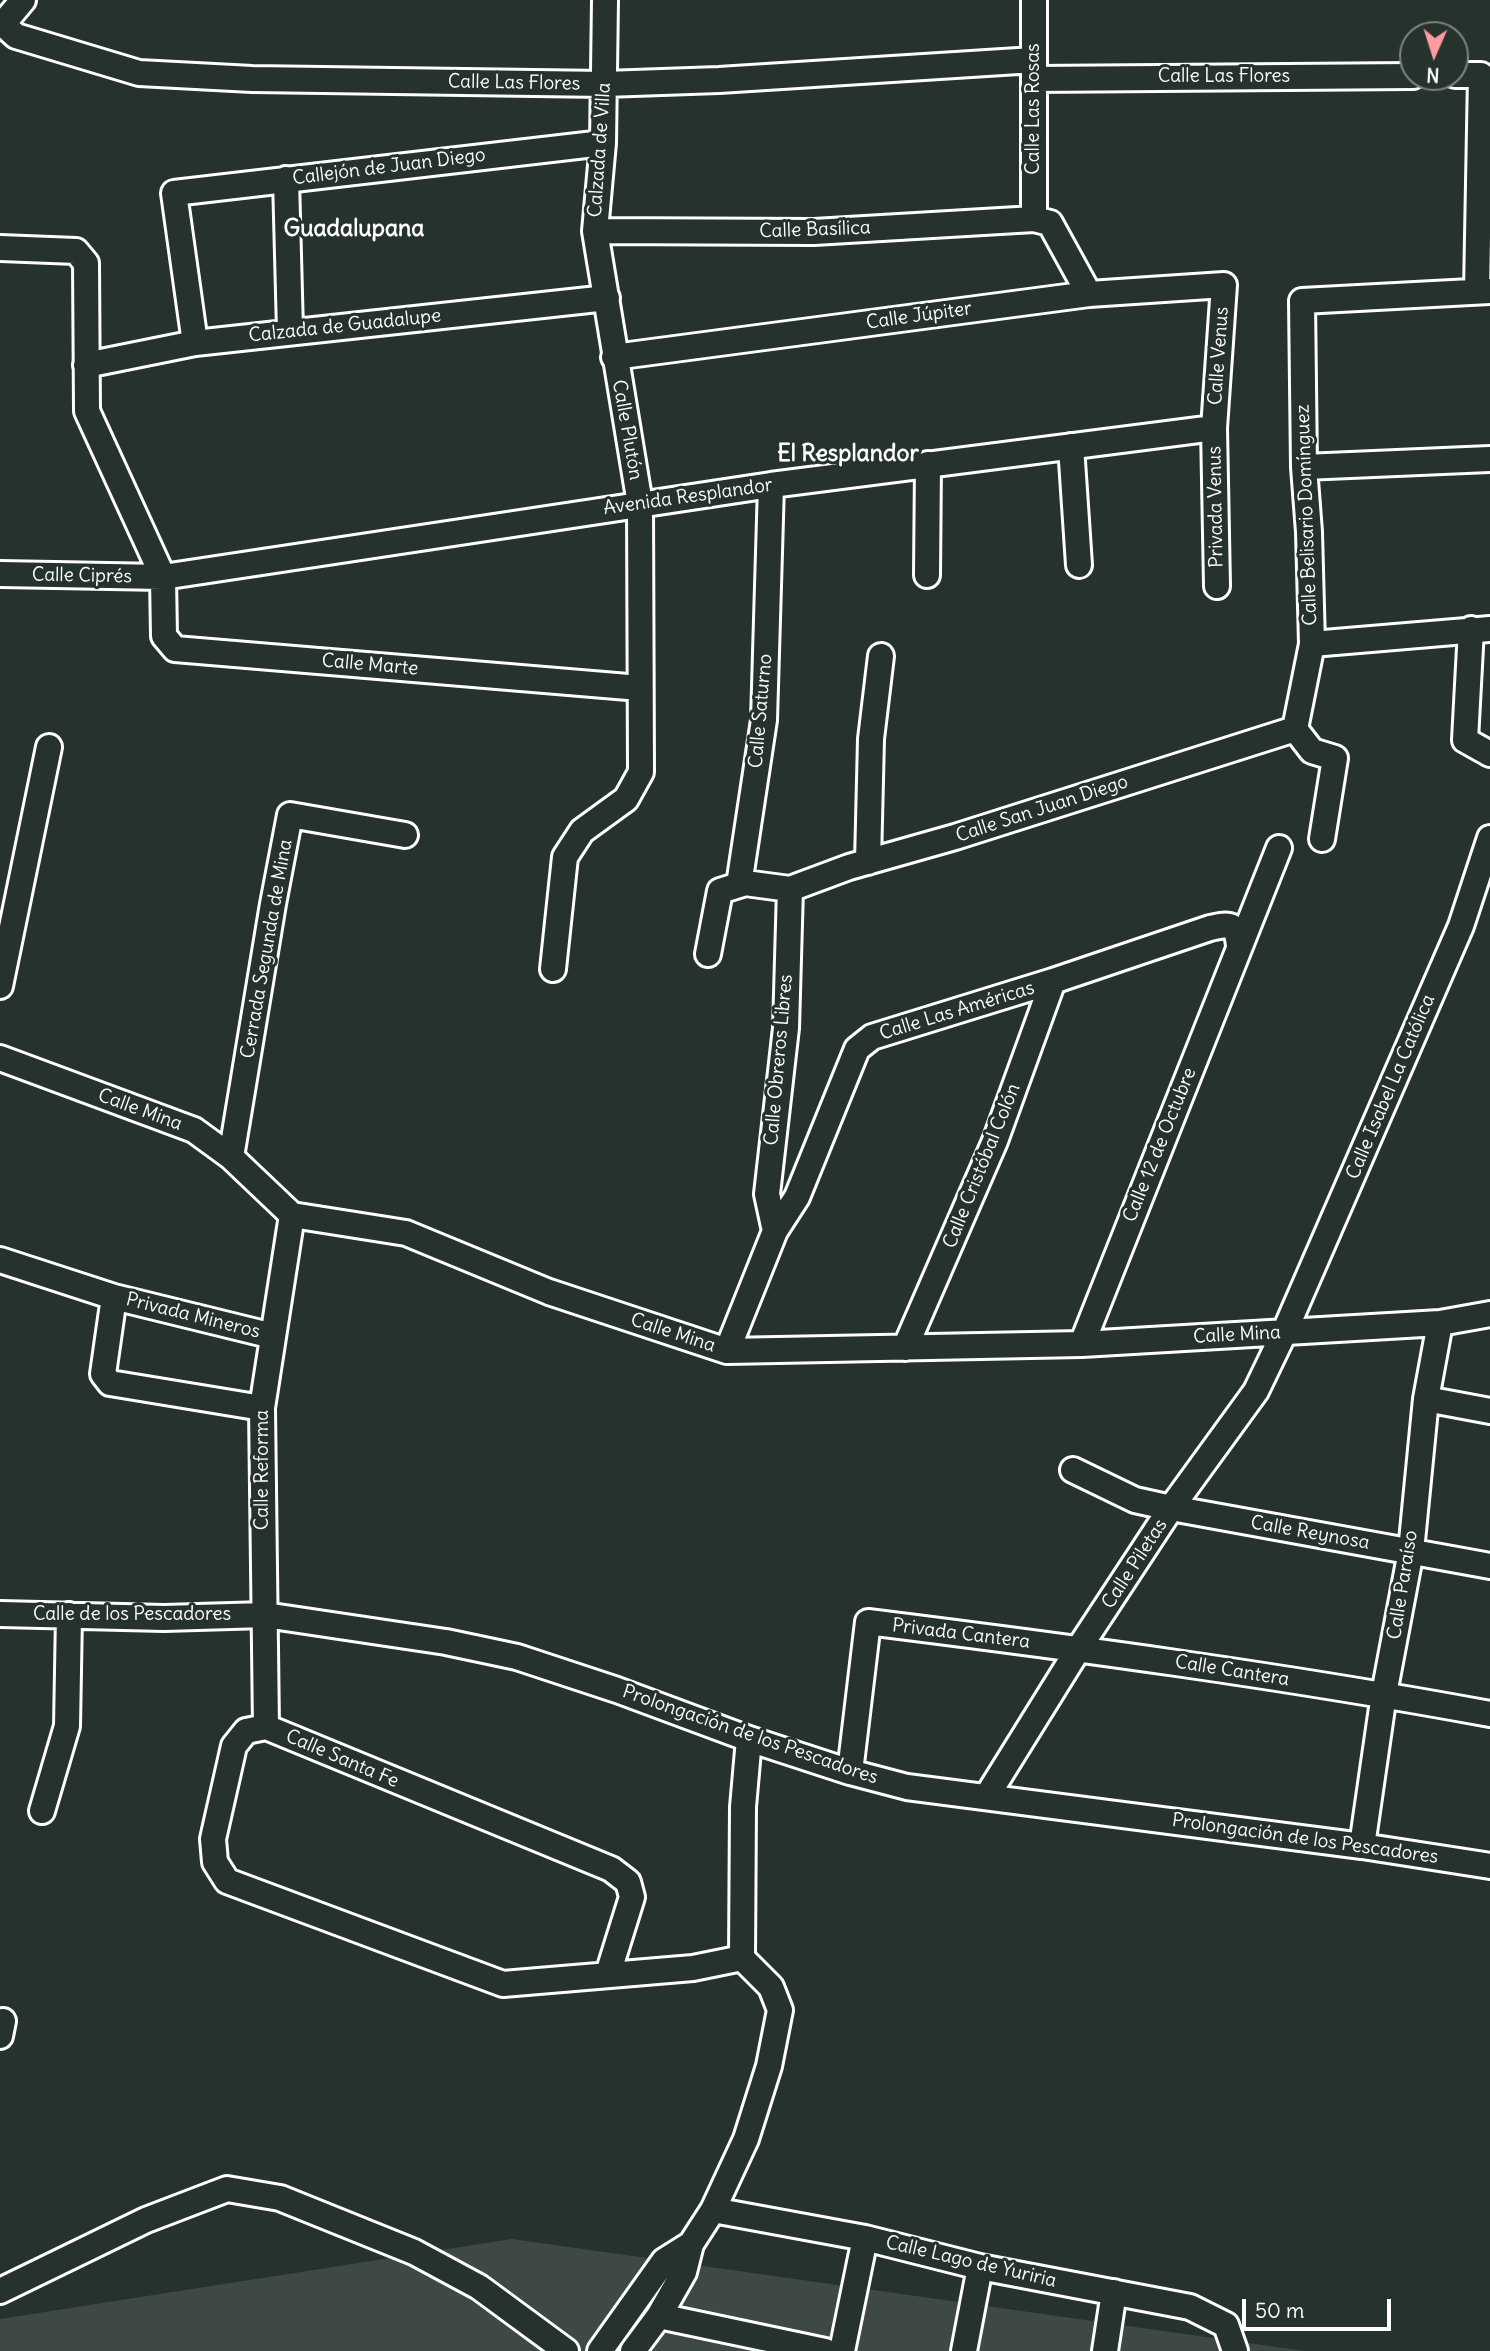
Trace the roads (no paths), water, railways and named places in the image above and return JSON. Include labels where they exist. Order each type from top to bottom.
[{"type":"street","name":"Calle Las Flores","points":[[23,0],[3,24],[16,36],[139,73],[252,79],[605,84],[1034,69],[1399,76]]},
{"type":"street","name":"Calzada de Villa","points":[[605,0],[603,142],[595,231],[607,298]]},
{"type":"street","name":"Calle Las Rosas","points":[[1034,0],[1034,219]]},
{"type":"street","points":[[1469,75],[1481,75],[1483,291]]},
{"type":"street","name":"Callejón de Juan Diego","points":[[195,342],[174,193],[603,142]]},
{"type":"street","points":[[286,179],[290,331]]},
{"type":"street","name":"Calle Basílica","points":[[595,231],[814,232],[1034,219]]},
{"type":"street","points":[[1034,219],[1051,223],[1088,294]]},
{"type":"street","points":[[0,248],[76,251],[86,262],[87,411],[163,577]]},
{"type":"street","name":"Calle Júpiter","points":[[614,356],[1088,294],[1224,285]]},
{"type":"street","name":"Calle Venus","points":[[1214,428],[1224,285]]},
{"type":"street","name":"Calle Belisario Domínguez","points":[[1295,729],[1311,644],[1309,532],[1304,467],[1302,301],[1483,291]]},
{"type":"street","name":"Calzada de Guadalupe","points":[[86,365],[195,342],[607,298]]},
{"type":"street","name":"Calle Plutón","points":[[607,298],[614,356],[640,504],[640,688]]},
{"type":"street","name":"Avenida Resplandor","points":[[163,577],[771,485],[1214,428]]},
{"type":"street","name":"Privada Venus","points":[[1214,428],[1217,586]]},
{"type":"street","points":[[1071,446],[1079,565]]},
{"type":"street","points":[[1304,467],[1490,459]]},
{"type":"street","points":[[928,464],[928,575]]},
{"type":"street","name":"Calle Saturno","points":[[739,885],[764,720],[771,485]]},
{"type":"street","name":"Calle Ciprés","points":[[0,574],[163,577]]},
{"type":"street","name":"Calle Marte","points":[[163,577],[164,635],[175,649],[640,688]]},
{"type":"street","points":[[1311,644],[1480,629],[1465,740],[1490,754]]},
{"type":"street","points":[[868,862],[871,739],[881,656]]},
{"type":"street","points":[[553,969],[565,857],[582,831],[626,799],[641,772],[640,688]]},
{"type":"street","points":[[1295,729],[1312,751],[1335,758],[1322,839]]},
{"type":"street","name":"Calle San Juan Diego","points":[[790,889],[868,862],[1295,729]]},
{"type":"street","points":[[0,986],[49,747]]},
{"type":"street","name":"Cerrada Segunda de Mina","points":[[231,1157],[290,815],[405,835]]},
{"type":"street","name":"Calle Isabel La Católica","points":[[1284,1333],[1461,926],[1490,838]]},
{"type":"street","name":"Calle 12 de Octubre","points":[[1082,1344],[1279,848]]},
{"type":"street","points":[[708,954],[720,891],[745,883],[790,889]]},
{"type":"street","name":"Calle Obreros Libres","points":[[775,1231],[767,1194],[786,1028],[790,889]]},
{"type":"street","name":"Calle Las Américas","points":[[727,1351],[775,1231],[797,1197],[857,1049],[872,1037],[1054,981],[1220,925],[1234,928],[1238,933],[1239,947]]},
{"type":"street","name":"Calle Cristóbal Colón","points":[[905,1348],[995,1141],[1054,981]]},
{"type":"street","name":"Calle Mina","points":[[0,1058],[194,1130],[231,1157],[292,1215],[406,1233],[548,1292],[727,1351],[1082,1344],[1440,1323],[1490,1313]]},
{"type":"street","name":"Calle Reforma","points":[[266,1727],[262,1408],[292,1215]]},
{"type":"street","name":"Privada Mineros","points":[[0,1260],[114,1297],[272,1336]]},
{"type":"street","points":[[114,1297],[103,1374],[110,1382],[262,1408]]},
{"type":"street","name":"Calle Paraíso","points":[[1362,1846],[1384,1694],[1411,1551],[1426,1399],[1440,1323]]},
{"type":"street","name":"Calle Piletas","points":[[987,1796],[1079,1648],[1171,1508],[1256,1391],[1284,1333]]},
{"type":"street","points":[[1426,1399],[1490,1411]]},
{"type":"street","name":"Calle Reynosa","points":[[1073,1470],[1135,1500],[1490,1566]]},
{"type":"street","name":"Calle de los Pescadores","points":[[0,1614],[164,1618],[265,1615]]},
{"type":"street","points":[[42,1811],[67,1726],[69,1615]]},
{"type":"street","name":"Prolongación de los Pescadores","points":[[265,1615],[446,1642],[517,1657],[617,1690],[749,1739],[850,1772],[907,1787],[1362,1846],[1490,1866]]},
{"type":"street","name":"Privada Cantera","points":[[850,1772],[868,1622],[1079,1648]]},
{"type":"street","name":"Calle Cantera","points":[[1079,1648],[1384,1694]]},
{"type":"street","points":[[1384,1694],[1490,1714]]},
{"type":"street","name":"Calle Santa Fe","points":[[608,1974],[632,1897],[628,1882],[611,1869],[266,1727],[246,1731],[234,1746],[214,1839],[215,1862],[227,1881],[503,1984],[693,1968],[742,1958]]},
{"type":"street","points":[[633,2351],[659,2316],[684,2272],[691,2244],[713,2210],[746,2139],[769,2066],[780,2010],[771,1987],[742,1958],[743,1807],[749,1739]]},
{"type":"street","points":[[0,2291],[146,2220],[227,2189],[280,2198],[414,2252],[479,2287],[566,2351]]},
{"type":"street","name":"Calle Lago de Yuriria","points":[[713,2210],[865,2238],[980,2267],[1190,2307],[1226,2325],[1236,2351]]},
{"type":"street","points":[[842,2351],[865,2238]]},
{"type":"street","points":[[600,2351],[664,2261],[691,2244]]},
{"type":"street","points":[[964,2351],[980,2267]]},
{"type":"street","points":[[1105,2351],[1114,2292]]},
{"type":"street","points":[[659,2316],[825,2351]]},
{"type":"district","name":"Guadalupana","points":[[354,229]]},
{"type":"district","name":"El Resplandor","points":[[848,454]]}]
